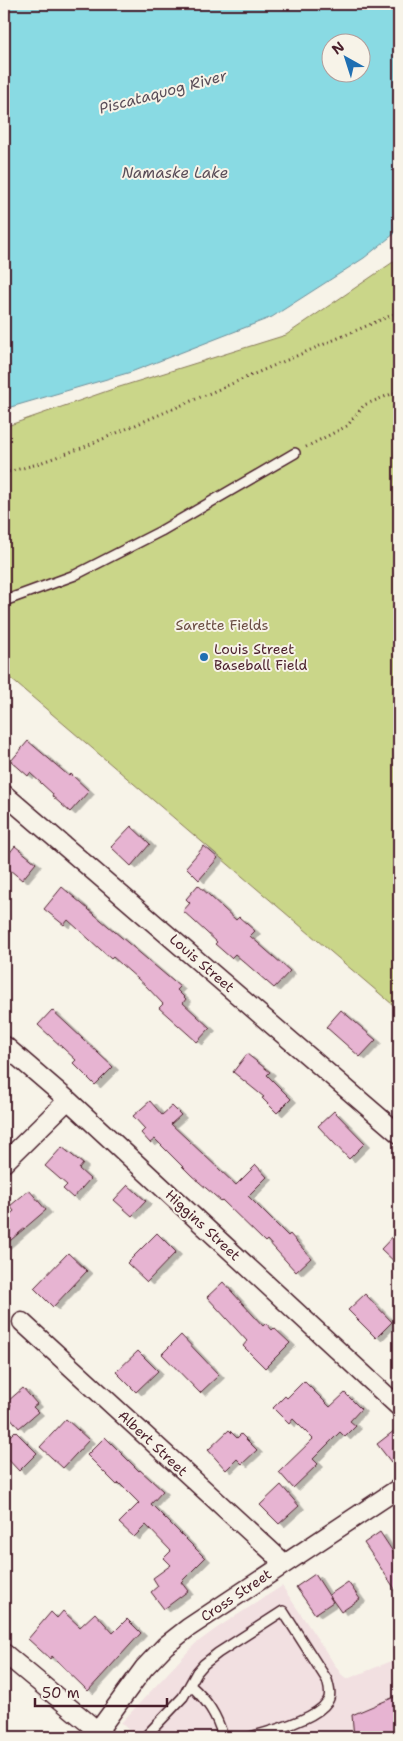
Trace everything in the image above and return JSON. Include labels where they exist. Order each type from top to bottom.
[{"type":"street","name":"Louis Street","points":[[4,794],[399,1134]]},
{"type":"street","name":"Higgins Street","points":[[4,1045],[68,1100],[399,1407]]},
{"type":"street","points":[[4,1162],[68,1100]]},
{"type":"street","name":"Albert Street","points":[[22,1322],[284,1563]]},
{"type":"street","name":"Cross Street","points":[[101,1734],[144,1668],[164,1646],[284,1563],[399,1488]]},
{"type":"street","points":[[5,1657],[101,1734]]},
{"type":"lane","points":[[4,601],[84,570],[161,531],[295,453]]},
{"type":"lane","points":[[145,1737],[183,1698],[197,1672],[204,1664],[283,1611],[327,1680],[330,1691],[328,1701],[322,1708],[308,1716],[250,1737]]},
{"type":"lane","points":[[190,1685],[203,1696],[212,1709],[223,1737]]},
{"type":"path","points":[[4,473],[34,465],[84,446],[399,312]]},
{"type":"path","points":[[295,453],[346,426],[364,405],[399,391]]},
{"type":"shaded area","points":[[282,1586],[341,1674],[347,1679],[399,1658],[399,1737],[136,1737],[121,1723],[195,1644]]},
{"type":"green space","name":"Sarette Fields","points":[[399,258],[399,1010],[4,673],[4,427],[113,389],[286,335]]},
{"type":"water","name":"Namaske Lake","points":[[4,4],[399,4],[399,230],[364,258],[272,317],[131,372],[4,409]]},
{"type":"building","points":[[28,741],[69,776],[71,774],[89,791],[70,812],[30,773],[28,776],[11,761]]},
{"type":"building","points":[[131,826],[150,844],[131,866],[111,847]]},
{"type":"building","points":[[15,846],[36,863],[22,880],[4,865],[4,860]]},
{"type":"building","points":[[204,846],[218,858],[199,880],[186,867]]},
{"type":"building","points":[[198,885],[236,920],[239,917],[255,931],[250,936],[290,971],[274,988],[235,954],[231,958],[215,944],[217,942],[183,911],[190,903],[186,899]]},
{"type":"building","points":[[62,887],[180,987],[177,990],[186,999],[183,1003],[210,1028],[197,1042],[159,1008],[163,1004],[113,957],[111,959],[68,920],[64,925],[44,909]]},
{"type":"building","points":[[52,1010],[113,1067],[95,1085],[73,1063],[76,1060],[38,1025]]},
{"type":"building","points":[[341,1010],[376,1040],[360,1057],[326,1027]]},
{"type":"building","points":[[247,1054],[270,1072],[267,1075],[291,1099],[277,1113],[262,1098],[264,1097],[233,1072]]},
{"type":"building","points":[[150,1101],[162,1115],[172,1106],[181,1115],[171,1124],[236,1185],[256,1165],[267,1177],[248,1196],[288,1236],[290,1234],[311,1258],[296,1272],[267,1240],[265,1242],[222,1200],[192,1176],[155,1139],[150,1143],[141,1133],[145,1129],[133,1116]]},
{"type":"building","points":[[334,1111],[365,1143],[349,1159],[318,1126]]},
{"type":"building","points":[[62,1147],[83,1164],[79,1169],[90,1179],[73,1198],[63,1189],[67,1185],[45,1166]]},
{"type":"building","points":[[128,1185],[146,1201],[132,1216],[114,1200]]},
{"type":"building","points":[[29,1190],[46,1210],[4,1246],[4,1220],[14,1211],[10,1206]]},
{"type":"building","points":[[399,1230],[399,1266],[381,1249]]},
{"type":"building","points":[[157,1233],[176,1252],[147,1282],[127,1263]]},
{"type":"building","points":[[68,1253],[87,1271],[53,1307],[34,1288]]},
{"type":"building","points":[[223,1282],[263,1326],[266,1323],[272,1330],[274,1328],[290,1343],[265,1368],[243,1346],[247,1341],[207,1297]]},
{"type":"building","points":[[365,1294],[392,1322],[376,1338],[348,1310]]},
{"type":"building","points":[[181,1335],[219,1375],[200,1393],[162,1354]]},
{"type":"building","points":[[138,1351],[158,1371],[136,1392],[116,1372]]},
{"type":"building","points":[[304,1381],[330,1407],[345,1393],[361,1409],[350,1421],[356,1426],[345,1437],[340,1432],[313,1459],[318,1464],[293,1488],[279,1472],[313,1439],[293,1419],[289,1424],[273,1408],[285,1396],[287,1398]]},
{"type":"building","points":[[23,1388],[37,1404],[33,1407],[38,1412],[19,1428],[5,1411],[11,1405],[8,1401]]},
{"type":"building","points":[[66,1419],[89,1440],[63,1468],[40,1447]]},
{"type":"building","points":[[399,1427],[399,1456],[391,1462],[377,1444]]},
{"type":"building","points":[[229,1430],[237,1438],[241,1434],[257,1450],[242,1464],[237,1459],[226,1470],[208,1450]]},
{"type":"building","points":[[15,1431],[37,1453],[19,1471],[4,1455],[4,1442]]},
{"type":"building","points":[[105,1437],[139,1471],[163,1491],[151,1504],[205,1558],[181,1582],[188,1591],[164,1609],[151,1592],[158,1586],[153,1578],[171,1565],[164,1558],[171,1551],[146,1525],[134,1537],[119,1523],[139,1503],[119,1483],[117,1485],[87,1455]]},
{"type":"building","points":[[281,1485],[299,1506],[279,1524],[260,1505]]},
{"type":"building","points":[[380,1532],[399,1561],[399,1595],[364,1543]]},
{"type":"building","points":[[315,1574],[333,1602],[315,1614],[296,1587]]},
{"type":"building","points":[[348,1582],[360,1599],[341,1612],[329,1595]]},
{"type":"building","points":[[63,1611],[80,1627],[95,1613],[113,1633],[127,1619],[141,1633],[88,1691],[52,1656],[50,1659],[28,1639],[51,1612],[57,1618]]},
{"type":"building","points":[[399,1695],[399,1737],[354,1737],[352,1715]]},
{"type":"place","name":"Louis Street Baseball Field","points":[[204,657]]},
{"type":"water label","name":"Piscataquog River","points":[[163,92]]}]
